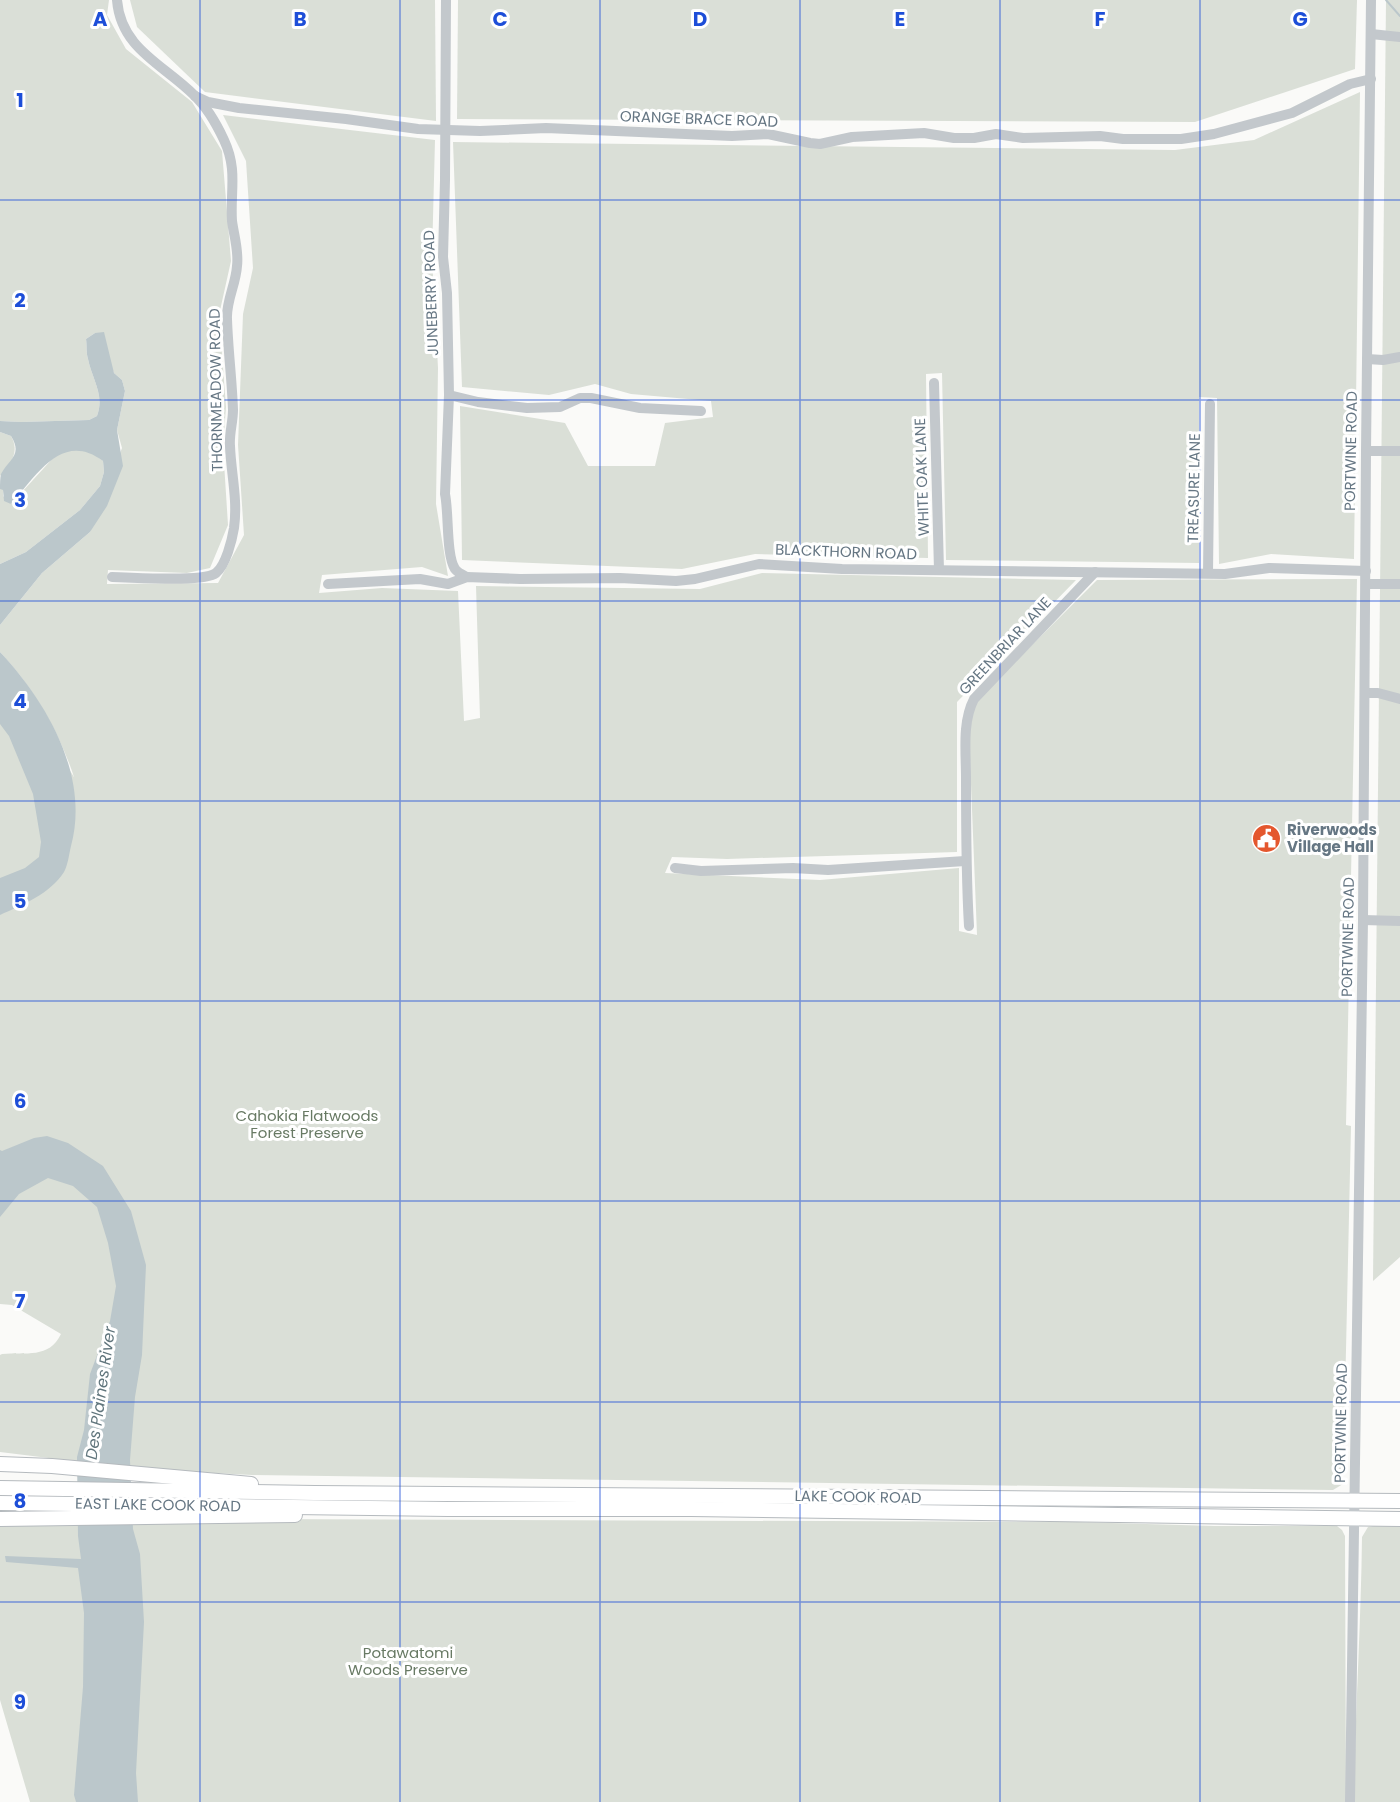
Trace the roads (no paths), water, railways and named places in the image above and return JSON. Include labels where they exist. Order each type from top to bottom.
[{"type":"main road","points":[[0,1464],[299,1487],[316,1500],[293,1516],[68,1511],[0,1519]]},
{"type":"main road","name":"EAST LAKE COOK ROAD","points":[[0,1488],[138,1489],[316,1500]]},
{"type":"main road","name":"LAKE COOK ROAD","points":[[316,1500],[1400,1501]]},
{"type":"main road","name":"LAKE COOK ROAD","points":[[316,1500],[691,1509],[1400,1519]]},
{"type":"main road","name":"EAST LAKE COOK ROAD","points":[[0,1503],[68,1511]]},
{"type":"street","name":"THORNMEADOW ROAD","points":[[112,577],[211,576],[220,568],[234,530],[235,516],[230,443],[233,411],[226,316],[237,266],[232,221],[234,178],[225,142],[217,127],[195,96],[130,39],[118,16],[117,0]]},
{"type":"street","name":"JUNEBERRY ROAD","points":[[446,0],[443,257],[447,293],[449,395],[444,482],[450,552],[454,568],[467,578]]},
{"type":"street","name":"PORTWINE ROAD","points":[[1350,1802],[1363,920],[1371,0]]},
{"type":"street","points":[[1371,34],[1400,37]]},
{"type":"street","name":"ORANGE BRACE ROAD","points":[[195,96],[208,102],[239,108],[444,131],[546,129],[732,136],[768,134],[810,144],[852,137],[924,133],[954,138],[974,138],[996,134],[1032,138],[1100,136],[1123,139],[1181,139],[1214,134],[1292,113],[1350,84],[1371,79]]},
{"type":"street","points":[[1367,359],[1383,360],[1400,357]]},
{"type":"street","name":"WHITE OAK LANE","points":[[934,383],[939,570]]},
{"type":"street","points":[[449,395],[478,402],[527,408],[560,407],[580,398],[591,398],[640,408],[701,411]]},
{"type":"street","name":"TREASURE LANE","points":[[1208,573],[1210,404]]},
{"type":"street","points":[[1366,451],[1400,451]]},
{"type":"street","name":"BLACKTHORN ROAD","points":[[328,584],[420,579],[448,584],[467,578],[632,578],[676,581],[695,579],[759,564],[1095,572],[1241,573],[1269,568],[1366,571]]},
{"type":"street","name":"GREENBRIAR LANE","points":[[969,926],[965,861],[968,709],[974,699],[1095,572]]},
{"type":"street","points":[[1366,584],[1400,584]]},
{"type":"street","points":[[1365,693],[1378,693],[1400,699]]},
{"type":"street","points":[[675,868],[700,871],[793,868],[817,870],[965,861]]},
{"type":"street","points":[[1363,920],[1400,921]]},
{"type":"water","points":[[104,332],[114,373],[122,380],[125,391],[117,430],[123,466],[107,506],[90,532],[42,573],[0,625],[0,564],[26,552],[80,510],[100,486],[104,472],[103,461],[88,453],[75,451],[62,454],[40,470],[11,504],[4,501],[3,490],[0,489],[1,474],[14,456],[16,448],[11,436],[0,432],[0,421],[89,420],[97,416],[99,394],[87,356],[86,339],[95,333]]},
{"type":"water","points":[[0,652],[34,694],[60,742],[75,793],[75,820],[67,863],[58,880],[35,898],[0,915],[0,878],[25,868],[39,857],[41,842],[33,794],[9,736],[0,724]]},
{"type":"water","name":"Des Plaines River","points":[[47,1136],[68,1143],[103,1166],[131,1211],[146,1265],[142,1355],[135,1397],[130,1460],[133,1529],[140,1554],[144,1622],[136,1773],[138,1802],[76,1802],[74,1795],[83,1687],[84,1613],[78,1568],[6,1562],[5,1556],[81,1559],[78,1536],[77,1457],[84,1430],[90,1374],[110,1321],[116,1286],[108,1243],[97,1207],[73,1186],[48,1178],[19,1194],[0,1217],[0,1150]]},
{"type":"waterway","points":[[1386,0],[1400,16]]},
{"type":"place","name":"Riverwoods Village Hall","points":[[1266,839]]},
{"type":"park label","name":"Cahokia Flatwoods Forest Preserve","points":[[307,1124]]},
{"type":"park label","name":"Potawatomi Woods Preserve","points":[[408,1662]]}]
